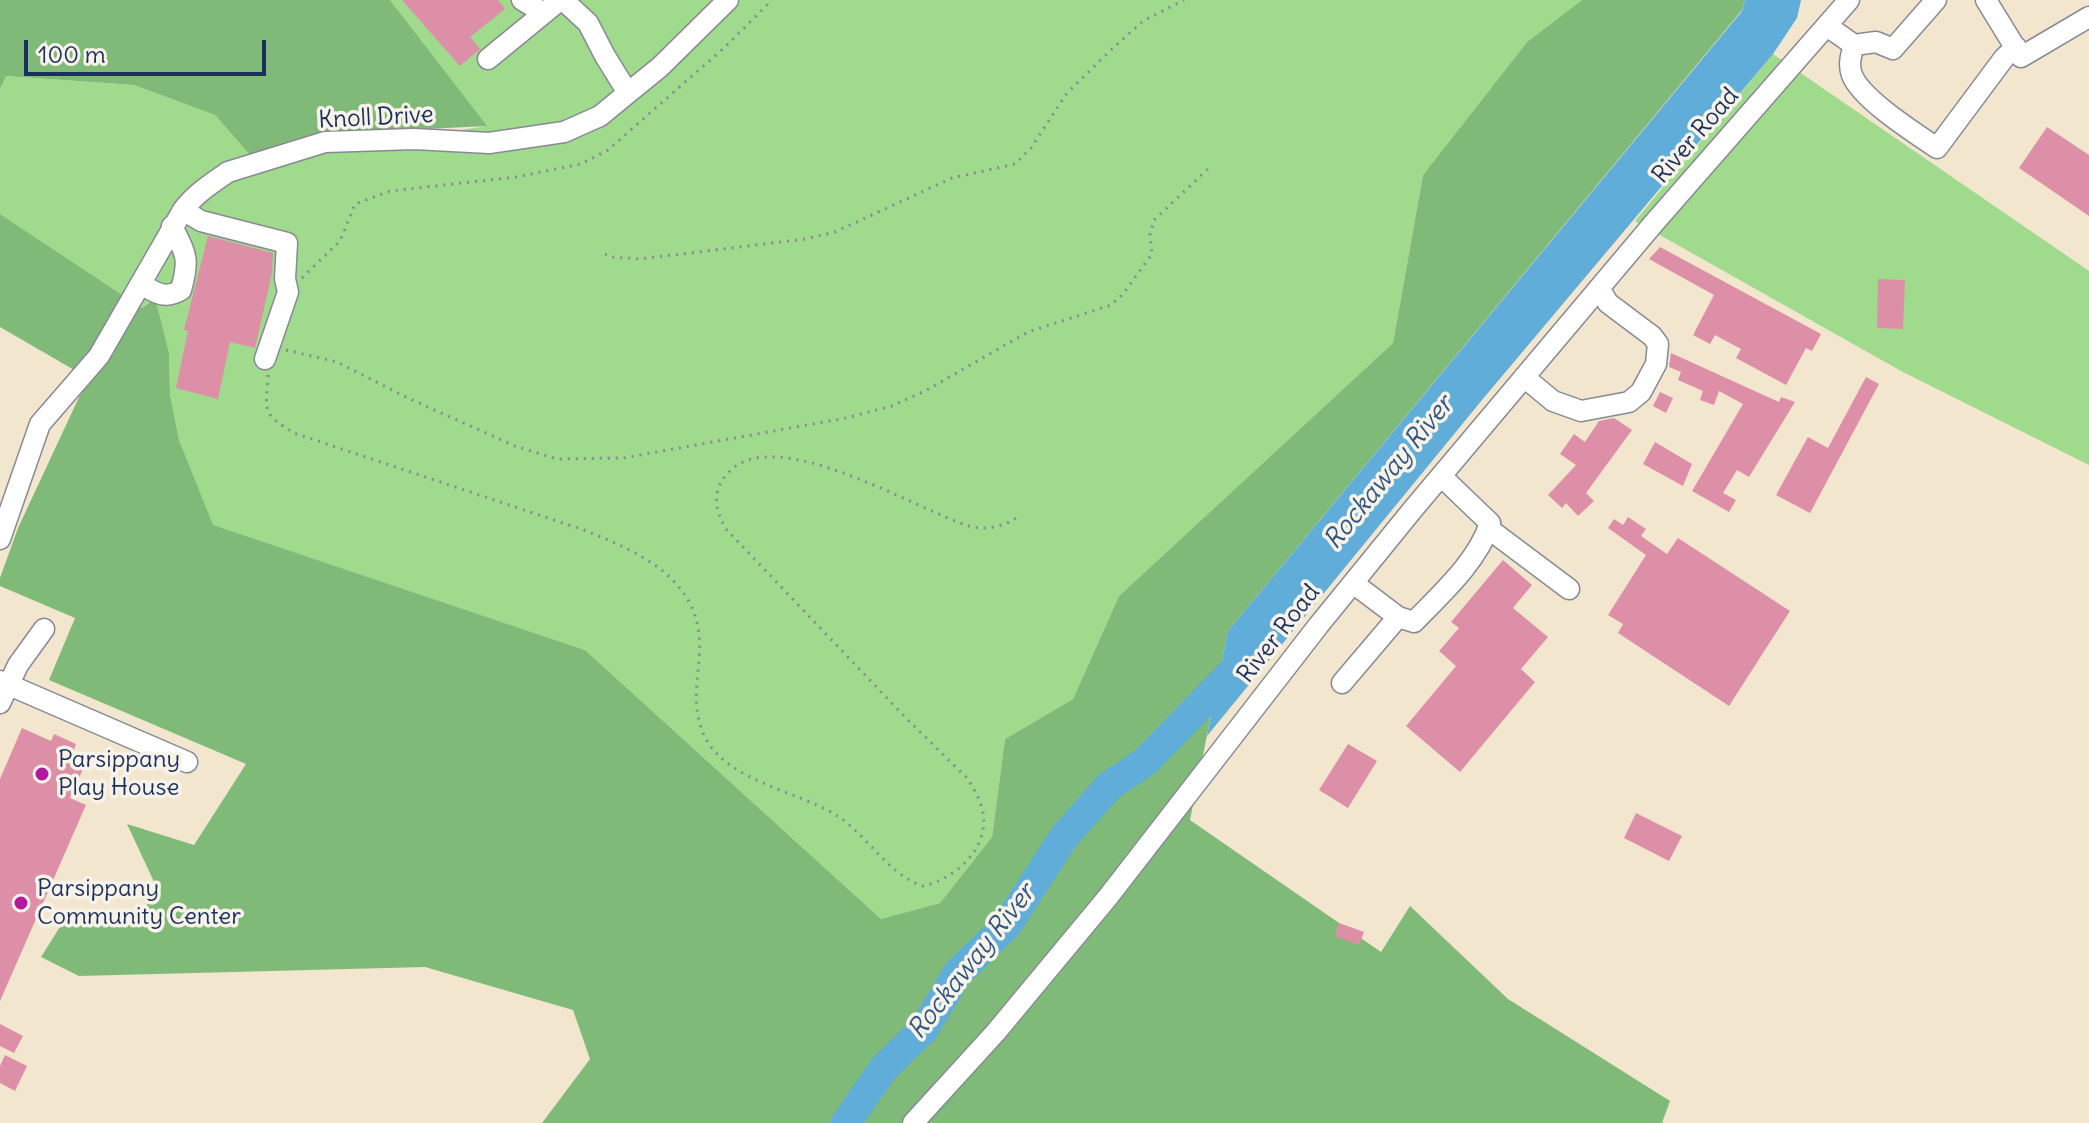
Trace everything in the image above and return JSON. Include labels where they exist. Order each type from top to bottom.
[{"type":"street","points":[[522,0],[556,4],[588,23],[628,93]]},
{"type":"street","name":"Knoll Drive","points":[[0,539],[40,424],[99,356],[177,218],[191,199],[228,172],[325,142],[414,139],[489,143],[564,132],[600,116],[660,67],[728,0]]},
{"type":"street","name":"River Road","points":[[913,1123],[996,1032],[1108,897],[1353,583],[1441,476],[1849,0]]},
{"type":"street","points":[[1827,26],[1854,45],[1876,42],[1893,49],[1936,0]]},
{"type":"street","points":[[1986,0],[2021,57],[2089,17]]},
{"type":"street","points":[[488,59],[556,4]]},
{"type":"street","points":[[1854,45],[1849,61],[1852,76],[1882,108],[1937,148],[2004,58],[2016,47]]},
{"type":"street","points":[[142,284],[155,294],[172,295],[181,290],[188,267],[177,218],[287,243],[285,279],[288,292],[269,351]]},
{"type":"street","points":[[1524,377],[1553,401],[1581,411],[1629,402],[1641,392],[1656,364],[1658,344],[1608,303],[1599,288]]},
{"type":"street","points":[[1353,583],[1398,617],[1414,622],[1448,587],[1485,539],[1490,523],[1441,476]]},
{"type":"street","points":[[1489,529],[1569,589]]},
{"type":"street","points":[[1342,683],[1398,617]]},
{"type":"street","points":[[44,629],[3,690],[187,762]]},
{"type":"path","points":[[605,254],[640,259],[805,239],[835,232],[952,178],[1015,164],[1031,148],[1067,93],[1113,48],[1143,21],[1184,0]]},
{"type":"path","points":[[1020,514],[993,528],[971,528],[849,476],[781,456],[747,460],[732,468],[715,495],[716,508],[725,528],[967,778],[974,789],[983,815],[982,836],[969,860],[941,883],[923,886],[898,872],[839,817],[739,770],[715,751],[705,737],[696,708],[700,634],[697,616],[687,597],[667,573],[628,548],[584,530],[294,433],[272,420],[266,408],[269,351],[283,349],[337,362],[470,427],[557,459],[623,458],[846,418],[892,406],[925,391],[1028,332],[1111,305],[1123,294],[1152,254],[1150,235],[1154,220],[1209,168]]},
{"type":"green space","points":[[0,0],[390,0],[487,126],[323,134],[257,163],[215,115],[134,85],[6,76],[0,89]]},
{"type":"green space","points":[[390,0],[1582,0],[1527,42],[1423,175],[1393,343],[1119,596],[1073,699],[1005,739],[992,837],[940,903],[881,919],[585,650],[212,525],[179,440],[170,394],[169,353],[154,298],[142,308],[0,214],[0,89],[6,76],[134,85],[215,115],[257,163],[486,126]]},
{"type":"green space","points":[[1582,0],[1745,0],[1742,10],[1228,631],[1190,820],[1381,952],[1410,906],[1508,999],[1670,1101],[1662,1123],[542,1123],[590,1059],[573,1010],[425,967],[79,976],[41,957],[70,911],[144,911],[156,886],[127,824],[194,845],[246,764],[49,680],[75,618],[0,586],[18,528],[88,378],[0,327],[0,214],[142,308],[155,298],[169,353],[170,394],[179,440],[213,525],[585,650],[881,919],[940,903],[992,837],[1005,739],[1073,699],[1119,596],[1393,343],[1423,175],[1527,42]]},
{"type":"green space","points":[[1773,54],[2089,271],[2089,465],[1901,371],[1635,221]]},
{"type":"water","name":"Rockaway River","points":[[1745,0],[1801,0],[1797,18],[1773,54],[1482,400],[1207,736],[1228,631],[1742,11]]},
{"type":"building","points":[[402,0],[498,0],[505,9],[470,37],[480,49],[460,66]]},
{"type":"building","points":[[2047,127],[2089,155],[2089,216],[2019,168]]},
{"type":"building","points":[[208,236],[273,253],[272,273],[255,348],[230,342],[218,399],[176,388],[188,331],[184,330]]},
{"type":"building","points":[[1660,247],[1821,334],[1812,351],[1806,348],[1786,385],[1736,358],[1741,349],[1715,335],[1710,344],[1693,335],[1714,295],[1649,259]]},
{"type":"building","points":[[1878,279],[1905,280],[1903,329],[1877,328]]},
{"type":"building","points":[[1671,353],[1779,402],[1781,397],[1795,402],[1749,477],[1737,470],[1723,493],[1736,500],[1729,512],[1692,491],[1743,404],[1719,391],[1714,405],[1700,400],[1703,391],[1678,380],[1681,372],[1669,367]]},
{"type":"building","points":[[1866,377],[1879,384],[1810,513],[1776,495],[1808,437],[1828,448]]},
{"type":"building","points":[[1660,392],[1673,398],[1666,413],[1653,406]]},
{"type":"building","points":[[1614,418],[1632,430],[1586,493],[1594,501],[1578,516],[1566,503],[1562,508],[1548,495],[1576,465],[1560,454],[1574,434],[1585,442],[1599,421]]},
{"type":"building","points":[[1655,442],[1692,464],[1683,486],[1643,464]]},
{"type":"building","points":[[1628,517],[1646,529],[1641,536],[1667,554],[1678,538],[1790,611],[1729,706],[1618,633],[1623,624],[1608,615],[1646,555],[1608,528],[1614,519],[1623,525]]},
{"type":"building","points":[[1503,560],[1532,585],[1513,608],[1548,637],[1521,669],[1535,682],[1460,772],[1406,726],[1456,666],[1439,651],[1459,628],[1451,622]]},
{"type":"building","name":"Parsippany Community Center","points":[[22,728],[51,741],[54,734],[76,744],[73,752],[88,758],[70,798],[86,805],[0,1001],[0,779]]},
{"type":"building","points":[[1348,744],[1377,761],[1348,808],[1319,790]]},
{"type":"building","points":[[1636,813],[1682,836],[1669,861],[1624,838]]},
{"type":"building","points":[[1339,923],[1364,932],[1359,945],[1335,936]]},
{"type":"building","points":[[0,1024],[23,1036],[14,1053],[0,1046]]},
{"type":"building","points":[[5,1055],[27,1066],[15,1091],[0,1083],[0,1066]]},
{"type":"waterway","name":"Rockaway River","points":[[846,1123],[883,1069],[924,1029],[958,973],[1007,925],[1064,837],[1109,786],[1145,762],[1245,659]]},
{"type":"place","name":"Parsippany Play House","points":[[42,774]]},
{"type":"place","name":"Parsippany Community Center","points":[[21,903]]}]
